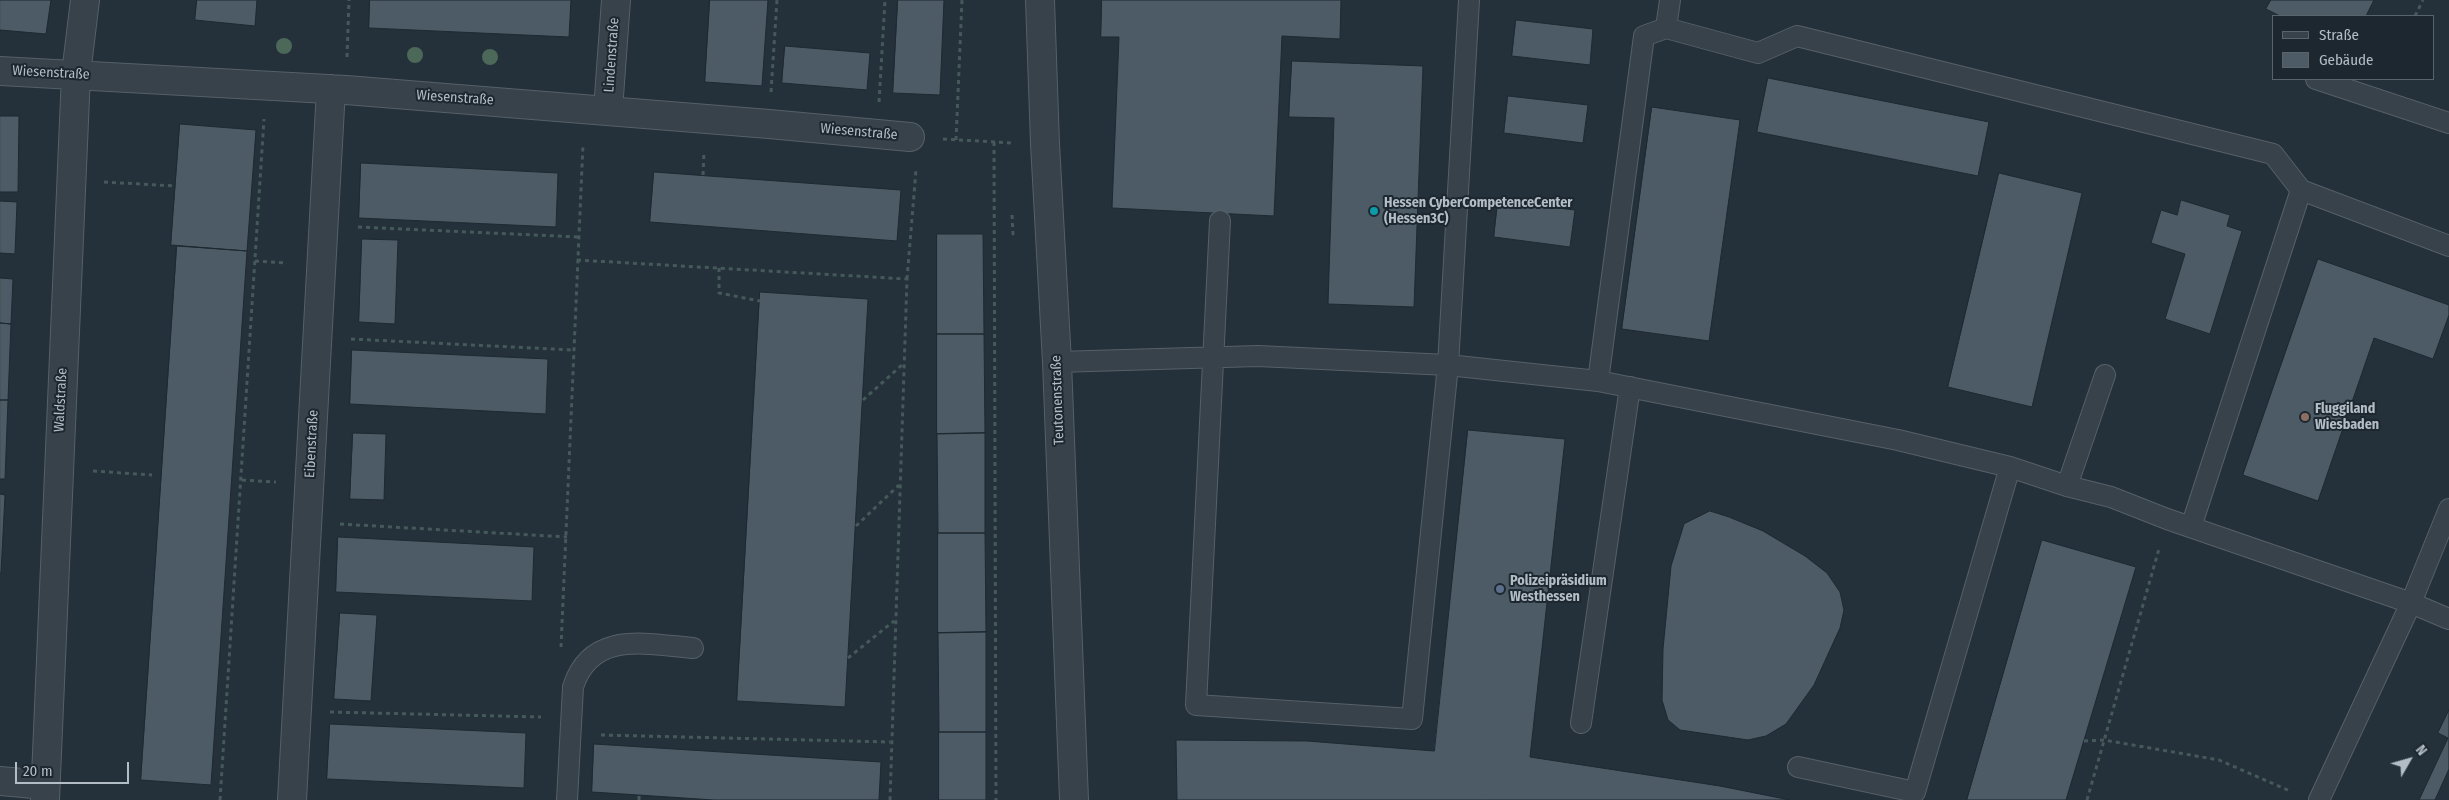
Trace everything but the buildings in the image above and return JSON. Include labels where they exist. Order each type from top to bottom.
[{"type":"street","name":"Waldstraße","points":[[45,792],[76,74],[85,0]]},
{"type":"street","name":"Lindenstraße","points":[[596,109],[616,0]]},
{"type":"street","name":"Teutonenstraße","points":[[1040,0],[1045,144],[1057,362],[1074,800]]},
{"type":"street","name":"Wiesenstraße","points":[[0,71],[338,89],[914,137]]},
{"type":"street","name":"Eibenstraße","points":[[292,800],[325,226],[338,89]]},
{"type":"street","points":[[0,781],[45,792]]},
{"type":"lane","points":[[1220,221],[1196,705],[1412,719],[1448,364],[1469,0]]},
{"type":"lane","points":[[1666,28],[1670,0]]},
{"type":"lane","points":[[1598,381],[1644,36],[1666,28],[1758,53],[1798,36],[2273,154],[2301,190],[2449,246]]},
{"type":"lane","points":[[2319,80],[2449,122]]},
{"type":"lane","points":[[2191,527],[2301,190]]},
{"type":"lane","points":[[1057,362],[1258,356],[1448,364],[1598,381],[1898,440],[2010,467],[2067,486],[2111,497],[2167,519],[2411,603],[2449,618]]},
{"type":"lane","points":[[2067,486],[2105,375]]},
{"type":"lane","points":[[1581,723],[1630,387]]},
{"type":"lane","points":[[1798,767],[1915,792],[2010,467]]},
{"type":"lane","points":[[2319,800],[2411,603],[2449,509]]},
{"type":"lane","points":[[567,800],[573,687],[577,674],[594,653],[614,646],[641,643],[693,648]]},
{"type":"path","points":[[338,89],[349,0]]},
{"type":"path","points":[[769,124],[777,0]]},
{"type":"path","points":[[877,135],[885,0]]},
{"type":"path","points":[[956,140],[962,0]]},
{"type":"path","points":[[2416,15],[2424,0]]},
{"type":"path","points":[[220,800],[266,86]]},
{"type":"path","points":[[560,651],[567,537],[577,260],[596,109]]},
{"type":"path","points":[[890,800],[894,621],[914,137],[1014,143],[1013,151]]},
{"type":"path","points":[[994,142],[996,800]]},
{"type":"path","points":[[71,180],[175,186]]},
{"type":"path","points":[[325,226],[579,237]]},
{"type":"path","points":[[577,260],[907,279]]},
{"type":"path","points":[[719,268],[719,293],[760,301]]},
{"type":"path","points":[[318,337],[573,350]]},
{"type":"path","points":[[863,400],[904,364]]},
{"type":"path","points":[[58,469],[152,475]]},
{"type":"path","points":[[856,526],[899,485]]},
{"type":"path","points":[[2086,800],[2167,519]]},
{"type":"path","points":[[307,522],[567,537]]},
{"type":"path","points":[[848,658],[894,621]]},
{"type":"path","points":[[297,711],[547,717]]},
{"type":"path","points":[[571,735],[890,742]]},
{"type":"path","points":[[2084,741],[2104,740],[2219,760],[2298,794]]},
{"type":"path","points":[[639,795],[639,800]]},
{"type":"place","name":"Hessen CyberCompetenceCenter (Hessen3C)","points":[[1374,211]]},
{"type":"place","name":"Fluggiland Wiesbaden","points":[[2305,417]]},
{"type":"place","name":"Polizeipräsidium Westhessen","points":[[1500,589]]}]
